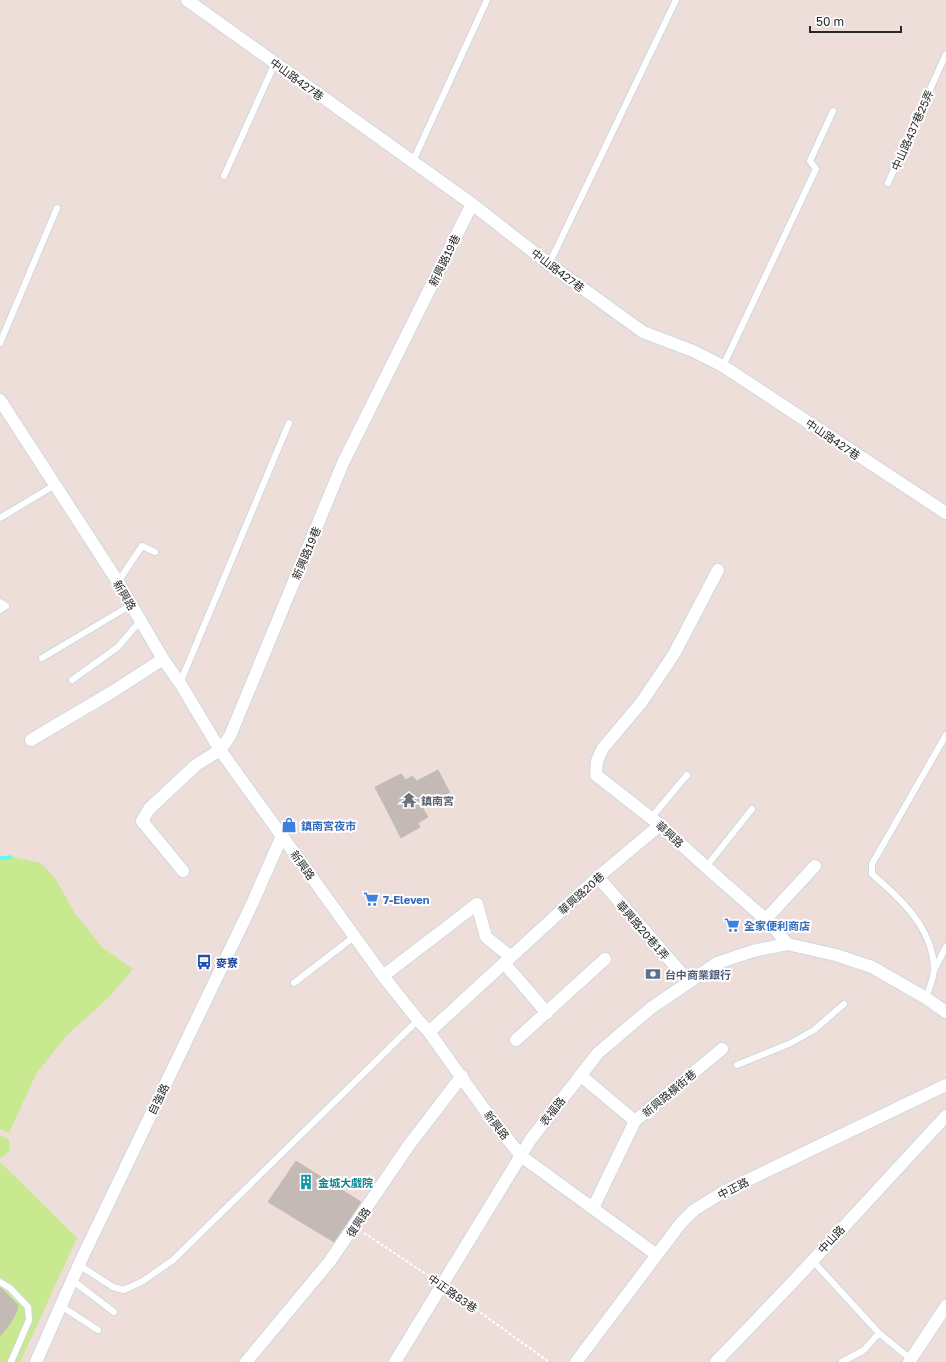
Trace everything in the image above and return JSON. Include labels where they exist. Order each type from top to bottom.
[{"type":"street","name":"中山路427巷","points":[[187,0],[413,161],[472,204],[549,264],[643,332],[693,351],[723,366],[946,513]]},
{"type":"street","name":"新興路19巷","points":[[184,872],[142,821],[149,809],[196,765],[220,750],[230,736],[343,463],[472,204]]},
{"type":"street","name":"新興路","points":[[0,400],[118,582],[163,659],[180,683],[220,750],[383,976],[462,1076],[487,1113],[521,1156],[657,1255]]},
{"type":"street","name":"華興路","points":[[718,570],[674,654],[641,703],[603,748],[597,760],[596,775],[656,821],[773,926],[787,944]]},
{"type":"street","points":[[31,740],[112,692],[163,659]]},
{"type":"street","name":"華興路20巷","points":[[428,1032],[598,877],[656,821]]},
{"type":"street","name":"自強路","points":[[36,1362],[79,1265],[252,904],[282,836]]},
{"type":"street","points":[[766,920],[815,866]]},
{"type":"street","name":"華興路20巷1弄","points":[[598,877],[689,982]]},
{"type":"street","points":[[383,976],[476,904],[486,937],[507,960],[547,1013]]},
{"type":"street","points":[[787,944],[836,955],[872,967],[926,998],[946,1012]]},
{"type":"street","name":"表福路","points":[[395,1362],[530,1139],[598,1053],[651,1008],[717,963],[753,951],[787,944]]},
{"type":"street","points":[[516,1040],[605,959]]},
{"type":"street","name":"新興路橫街巷","points":[[593,1208],[635,1121],[722,1049]]},
{"type":"street","points":[[580,1075],[635,1121]]},
{"type":"street","name":"復興路","points":[[246,1362],[330,1261],[409,1145],[462,1076]]},
{"type":"street","name":"中正路","points":[[576,1362],[681,1223],[694,1210],[725,1191],[946,1085]]},
{"type":"street","name":"中山路","points":[[716,1362],[791,1284],[946,1116]]},
{"type":"street","points":[[912,1361],[946,1306]]},
{"type":"lane","points":[[413,161],[487,0]]},
{"type":"lane","points":[[549,264],[676,0]]},
{"type":"lane","name":"中山路437巷25弄","points":[[888,183],[946,54]]},
{"type":"lane","points":[[224,176],[276,63]]},
{"type":"lane","points":[[723,366],[816,169],[810,162],[833,111]]},
{"type":"lane","points":[[0,342],[57,208]]},
{"type":"lane","points":[[180,683],[289,423]]},
{"type":"lane","points":[[0,518],[55,485]]},
{"type":"lane","points":[[118,582],[142,546],[154,552]]},
{"type":"lane","points":[[0,602],[6,606],[0,610]]},
{"type":"lane","points":[[42,658],[131,605]]},
{"type":"lane","points":[[72,680],[118,647],[140,621]]},
{"type":"lane","points":[[934,970],[931,948],[924,931],[911,912],[872,874],[872,864],[946,735]]},
{"type":"lane","points":[[656,821],[687,775]]},
{"type":"lane","points":[[706,867],[752,809]]},
{"type":"lane","points":[[294,983],[355,936]]},
{"type":"lane","points":[[926,998],[934,970],[946,947]]},
{"type":"lane","points":[[737,1065],[791,1043],[814,1030],[844,1004]]},
{"type":"lane","points":[[79,1265],[113,1287],[124,1290],[143,1280],[173,1260],[418,1020]]},
{"type":"lane","points":[[812,1260],[878,1333],[912,1361]]},
{"type":"lane","points":[[72,1280],[114,1312]]},
{"type":"lane","points":[[0,1282],[10,1288],[28,1307],[29,1320],[11,1362]]},
{"type":"lane","points":[[61,1306],[98,1330]]},
{"type":"lane","points":[[842,1362],[864,1350],[878,1333]]},
{"type":"path","name":"中正路83巷","points":[[354,1227],[442,1285],[549,1362]]},
{"type":"green space","points":[[12,857],[41,863],[55,878],[74,912],[102,947],[133,969],[108,998],[67,1035],[36,1074],[9,1133],[0,1129],[0,858]]},
{"type":"green space","points":[[0,1135],[9,1140],[10,1150],[0,1159]]},
{"type":"green space","points":[[0,1162],[77,1238],[20,1362],[0,1362]]},
{"type":"building","name":"鎮南宮","points":[[438,770],[450,793],[422,807],[428,817],[418,823],[420,827],[401,838],[375,787],[401,774],[406,780],[412,776],[417,781]]},
{"type":"building","name":"金城大戲院","points":[[296,1161],[361,1202],[334,1242],[268,1202]]},
{"type":"building","points":[[0,1287],[18,1305],[17,1311],[10,1324],[0,1336]]},
{"type":"waterway","points":[[0,858],[11,857]]},
{"type":"place","name":"鎮南宮","points":[[409,800]]},
{"type":"place","name":"鎮南宮夜市","points":[[289,825]]},
{"type":"place","name":"7-Eleven","points":[[371,899]]},
{"type":"place","name":"全家便利商店","points":[[732,925]]},
{"type":"place","name":"麥寮","points":[[204,962]]},
{"type":"place","name":"台中商業銀行","points":[[653,974]]},
{"type":"place","name":"金城大戲院","points":[[306,1182]]}]
